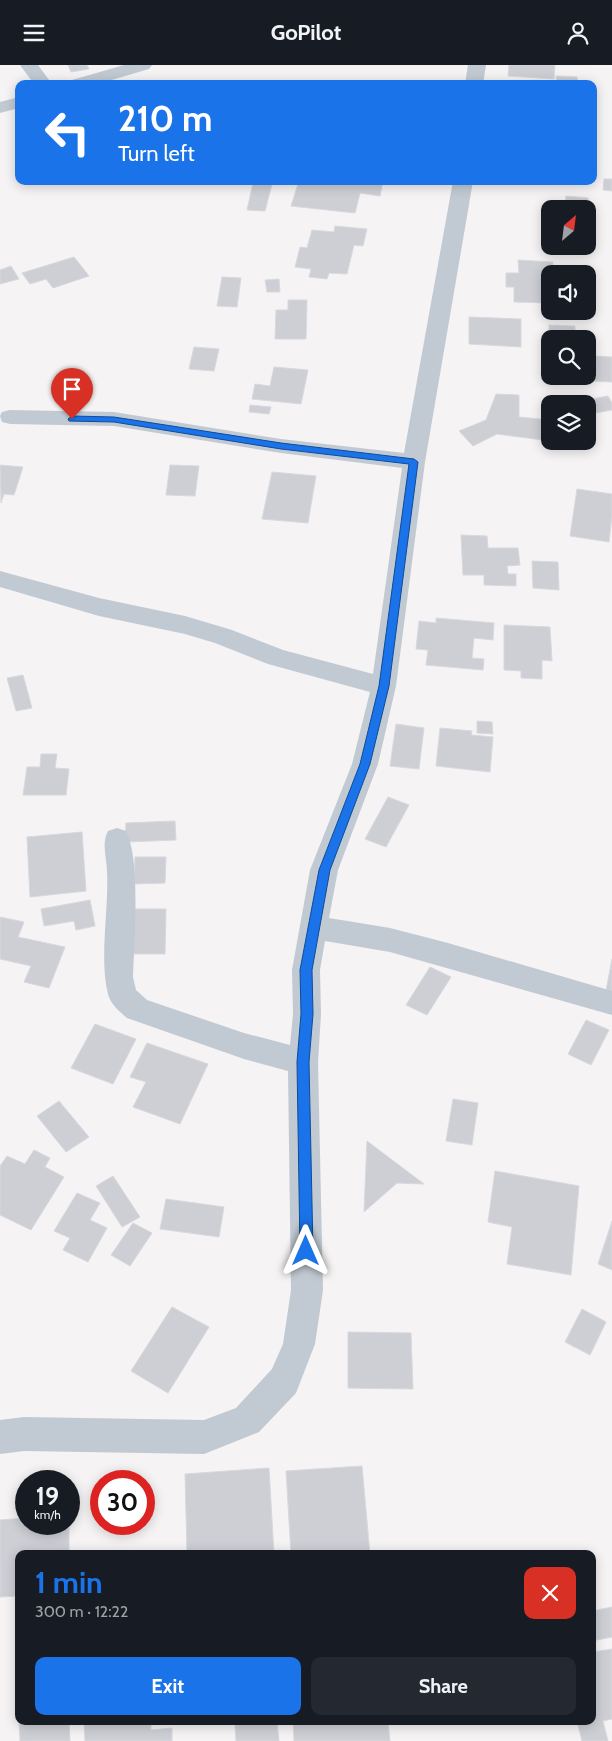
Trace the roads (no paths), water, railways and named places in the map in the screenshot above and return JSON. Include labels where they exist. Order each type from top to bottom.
[{"type":"street","points":[[29,65],[40,80]]},
{"type":"street","points":[[92,80],[143,65]]},
{"type":"street","points":[[475,80],[478,65]]},
{"type":"street","points":[[0,108],[15,103]]},
{"type":"street","points":[[0,1437],[24,1434],[204,1437],[247,1420],[284,1381],[299,1344],[307,1291],[303,1062],[307,1014],[306,970],[324,870],[365,764],[384,686],[414,462],[462,185]]},
{"type":"street","points":[[10,417],[114,419],[281,446],[414,462]]},
{"type":"street","points":[[0,579],[99,607],[192,627],[223,636],[277,658],[384,686]]},
{"type":"street","points":[[117,839],[121,872],[118,977],[123,996],[137,1009],[244,1046],[303,1062]]},
{"type":"street","points":[[313,927],[390,940],[612,1003]]}]
